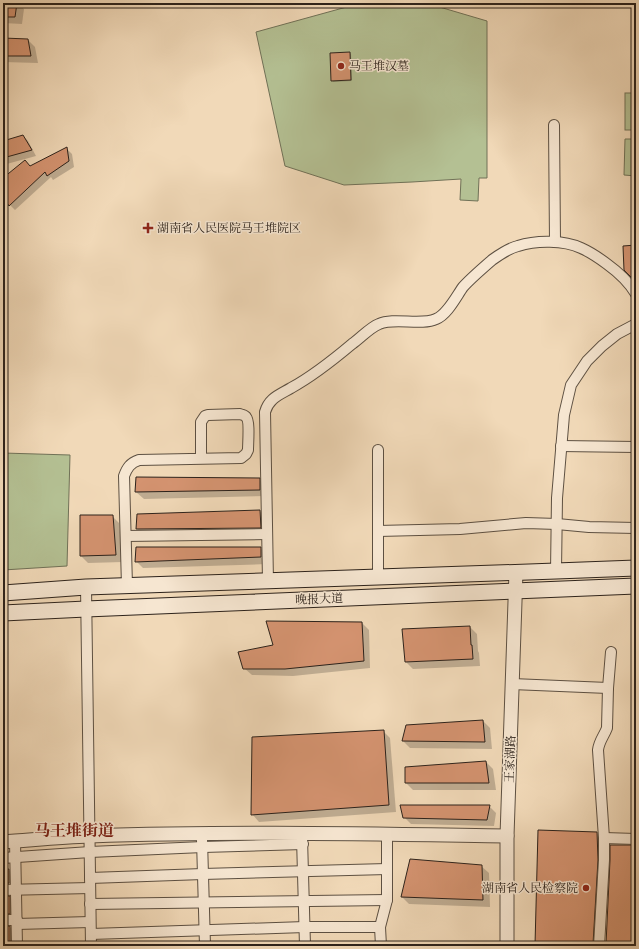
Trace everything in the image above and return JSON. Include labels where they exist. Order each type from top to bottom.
[{"type":"main road","name":"晚报大道","points":[[3,593],[86,587],[636,568]]},
{"type":"main road","name":"晚报大道","points":[[3,613],[636,586]]},
{"type":"street","points":[[554,126],[555,242]]},
{"type":"street","points":[[268,581],[265,412],[267,405],[275,397],[308,378],[378,324],[386,322],[436,320],[444,314],[464,286],[493,260],[518,246],[540,242],[555,242],[568,243],[580,247],[598,257],[618,272],[636,294]]},
{"type":"street","points":[[556,571],[557,498],[561,446],[564,415],[571,386],[587,361],[602,346],[616,334],[636,324]]},
{"type":"street","points":[[127,586],[124,476],[130,465],[139,460],[241,458],[248,450],[248,423],[245,415],[205,416],[202,422],[201,458]]},
{"type":"street","points":[[561,446],[636,448]]},
{"type":"street","points":[[378,450],[378,577]]},
{"type":"street","points":[[378,531],[460,529],[526,523],[636,528]]},
{"type":"street","points":[[126,536],[267,534]]},
{"type":"street","name":"王家湖路","points":[[507,946],[507,836],[516,572]]},
{"type":"street","points":[[86,587],[91,946]]},
{"type":"street","points":[[599,946],[604,838],[598,750],[599,742],[605,734],[607,728],[611,652]]},
{"type":"street","points":[[512,684],[608,688]]},
{"type":"street","points":[[17,946],[15,857],[9,842],[89,836],[202,840],[303,839],[387,834],[507,836]]},
{"type":"street","points":[[381,946],[380,927],[387,900],[387,834]]},
{"type":"street","points":[[604,838],[636,839]]},
{"type":"street","points":[[303,839],[305,946]]},
{"type":"street","points":[[3,858],[90,852],[202,840]]},
{"type":"street","points":[[202,840],[205,946]]},
{"type":"street","points":[[3,890],[203,874],[387,869]]},
{"type":"street","points":[[90,904],[387,900]]},
{"type":"street","points":[[3,920],[17,922],[90,922]]},
{"type":"street","points":[[91,934],[205,930],[380,927]]},
{"type":"green space","name":"马王堆汉墓","points":[[361,3],[426,3],[487,21],[487,178],[479,178],[478,201],[460,200],[461,179],[344,185],[285,166],[256,32]]},
{"type":"green space","points":[[625,93],[636,93],[636,130],[625,130]]},
{"type":"green space","points":[[625,139],[636,139],[636,176],[624,175]]},
{"type":"green space","points":[[3,453],[70,455],[67,566],[3,570]]},
{"type":"building","points":[[3,3],[17,3],[15,17],[3,17]]},
{"type":"building","points":[[3,38],[28,39],[31,56],[3,56]]},
{"type":"building","points":[[350,52],[351,80],[331,81],[330,53]]},
{"type":"building","points":[[23,135],[32,150],[3,158],[3,141]]},
{"type":"building","points":[[67,147],[69,161],[47,176],[45,172],[9,206],[3,196],[3,178],[25,160],[30,166]]},
{"type":"building","points":[[636,245],[636,282],[624,270],[623,246]]},
{"type":"building","points":[[136,477],[260,478],[260,490],[135,492]]},
{"type":"building","points":[[260,510],[261,528],[136,529],[137,514]]},
{"type":"building","points":[[80,515],[113,515],[116,555],[80,556]]},
{"type":"building","points":[[136,547],[261,547],[261,557],[135,562]]},
{"type":"building","points":[[266,621],[362,622],[364,661],[285,669],[243,669],[238,652],[273,645]]},
{"type":"building","points":[[470,626],[473,659],[405,662],[402,629]]},
{"type":"building","points":[[483,720],[485,742],[402,741],[406,725]]},
{"type":"building","points":[[384,730],[389,805],[251,815],[252,737]]},
{"type":"building","points":[[486,761],[489,783],[405,783],[405,767]]},
{"type":"building","points":[[400,805],[490,805],[487,820],[403,818]]},
{"type":"building","name":"湖南省人民检察院","points":[[538,830],[597,832],[598,860],[593,944],[535,945]]},
{"type":"building","points":[[610,845],[636,845],[636,943],[606,944]]},
{"type":"building","points":[[410,859],[482,865],[483,900],[401,897]]},
{"type":"building","points":[[9,869],[9,883],[3,884],[3,870]]},
{"type":"building","points":[[3,896],[10,896],[10,914],[3,914]]},
{"type":"building","points":[[3,926],[10,926],[10,943],[3,943]]},
{"type":"place","name":"马王堆汉墓","points":[[341,66]]},
{"type":"place","name":"湖南省人民医院马王堆院区","points":[[148,228]]},
{"type":"place","name":"湖南省人民检察院","points":[[586,888]]},
{"type":"district","name":"马王堆街道","points":[[74,830]]}]
